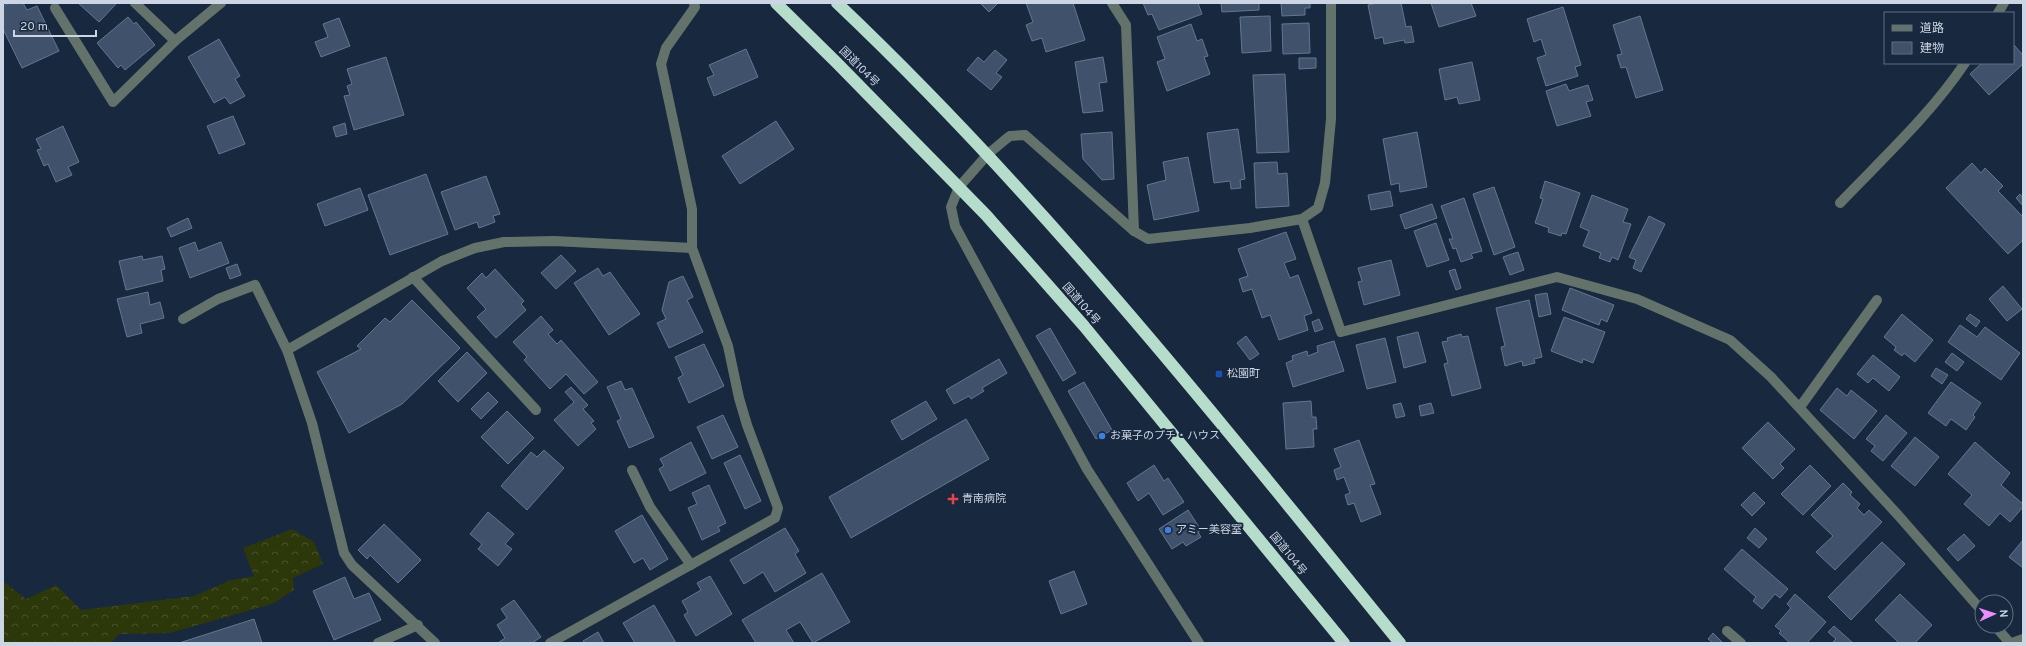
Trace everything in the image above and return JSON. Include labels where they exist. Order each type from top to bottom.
[{"type":"highway","name":"国道104号","points":[[776,3],[986,215],[1084,326],[1344,643]]},
{"type":"highway","points":[[837,3],[988,154],[1101,279],[1400,643]]},
{"type":"street","points":[[135,3],[175,41]]},
{"type":"street","points":[[55,8],[113,102],[175,41],[221,3]]},
{"type":"street","points":[[550,643],[775,518],[778,508],[747,425],[739,398],[728,346],[692,248],[692,209],[661,64],[666,48],[695,7],[694,3]]},
{"type":"street","points":[[1112,3],[1126,25],[1134,231]]},
{"type":"street","points":[[1199,643],[1086,469],[955,226],[951,207],[959,187],[988,154],[1010,136],[1025,135],[1134,231],[1148,238],[1250,228],[1302,219],[1318,208],[1325,183],[1331,119],[1331,3]]},
{"type":"street","points":[[1999,12],[2004,3]]},
{"type":"street","points":[[1840,203],[1915,125],[1952,82],[1963,64]]},
{"type":"street","points":[[1302,219],[1341,332],[1557,277],[1636,299],[1730,340],[1771,377],[1800,407],[1974,602]]},
{"type":"street","points":[[287,350],[442,261],[475,248],[504,242],[554,241],[692,248]]},
{"type":"street","points":[[413,277],[536,410]]},
{"type":"street","points":[[183,319],[218,299],[255,285],[287,350],[312,423],[344,552],[352,565],[418,625],[435,643]]},
{"type":"street","points":[[1800,407],[1877,300]]},
{"type":"street","points":[[632,470],[650,506],[691,565]]},
{"type":"street","points":[[378,643],[418,625]]},
{"type":"street","points":[[1727,631],[1741,643]]},
{"type":"street","points":[[2003,634],[2011,643],[2023,639]]},
{"type":"green space","points":[[292,529],[314,542],[323,564],[293,578],[294,590],[272,604],[170,633],[119,634],[111,643],[3,643],[3,581],[26,599],[56,585],[81,610],[194,596],[231,580],[254,576],[243,548]]},
{"type":"building","points":[[9,3],[23,3],[27,10],[37,6],[59,51],[22,68],[3,29],[3,6]]},
{"type":"building","points":[[78,3],[116,3],[116,4],[99,22]]},
{"type":"building","points":[[980,3],[998,3],[989,12]]},
{"type":"building","points":[[1026,3],[1073,3],[1085,40],[1046,52],[1042,38],[1032,41],[1026,25],[1033,22]]},
{"type":"building","points":[[1143,3],[1198,3],[1202,14],[1159,30],[1152,14],[1148,15]]},
{"type":"building","points":[[1221,3],[1259,3],[1259,10],[1222,12]]},
{"type":"building","points":[[1281,3],[1310,3],[1310,8],[1305,8],[1305,15],[1282,16]]},
{"type":"building","points":[[1377,3],[1401,3],[1406,27],[1411,26],[1414,42],[1405,43],[1404,40],[1384,44],[1383,37],[1375,39],[1368,5]]},
{"type":"building","points":[[1431,3],[1471,3],[1476,16],[1439,27]]},
{"type":"building","points":[[1563,7],[1581,65],[1575,67],[1578,76],[1546,86],[1537,58],[1546,55],[1541,39],[1534,42],[1527,19]]},
{"type":"building","points":[[1270,16],[1271,51],[1242,53],[1240,17]]},
{"type":"building","points":[[1640,16],[1663,90],[1636,98],[1626,67],[1621,68],[1617,55],[1622,54],[1613,25]]},
{"type":"building","points":[[128,17],[134,24],[136,22],[155,45],[125,70],[121,65],[118,68],[97,43]]},
{"type":"building","points":[[339,18],[350,46],[321,57],[315,42],[328,37],[323,24]]},
{"type":"building","points":[[1309,23],[1310,53],[1283,54],[1282,24]]},
{"type":"building","points":[[1191,24],[1197,41],[1202,39],[1208,56],[1204,57],[1210,74],[1167,91],[1157,62],[1165,59],[1157,37]]},
{"type":"building","points":[[219,39],[240,76],[235,79],[245,96],[230,104],[225,97],[214,103],[188,57]]},
{"type":"building","points":[[2014,45],[2023,55],[2023,64],[1989,95],[1970,74],[1981,64],[2014,64]]},
{"type":"building","points":[[746,49],[758,77],[714,96],[707,78],[714,75],[709,65]]},
{"type":"building","points":[[995,50],[1007,60],[996,73],[1002,77],[991,90],[967,70],[978,57],[984,62]]},
{"type":"building","points":[[386,57],[404,115],[354,130],[344,96],[350,95],[347,86],[352,84],[347,69]]},
{"type":"building","points":[[1103,57],[1107,82],[1099,83],[1103,111],[1083,113],[1075,62]]},
{"type":"building","points":[[1299,58],[1316,58],[1316,68],[1299,69]]},
{"type":"building","points":[[1472,62],[1480,100],[1459,104],[1457,97],[1445,100],[1439,69]]},
{"type":"building","points":[[1285,74],[1289,152],[1257,153],[1253,75]]},
{"type":"building","points":[[1566,84],[1569,91],[1588,85],[1593,100],[1586,102],[1591,116],[1557,126],[1546,91]]},
{"type":"building","points":[[233,116],[245,144],[219,154],[207,126]]},
{"type":"building","points":[[776,121],[794,149],[740,184],[722,156]]},
{"type":"building","points":[[345,123],[347,134],[336,137],[333,127]]},
{"type":"building","points":[[63,126],[79,162],[68,167],[72,175],[56,182],[48,164],[44,166],[37,150],[41,149],[36,139]]},
{"type":"building","points":[[1238,129],[1245,179],[1240,180],[1241,188],[1231,189],[1230,181],[1214,183],[1207,133]]},
{"type":"building","points":[[1112,132],[1114,179],[1102,180],[1083,159],[1081,134]]},
{"type":"building","points":[[1417,132],[1427,187],[1400,192],[1399,183],[1391,185],[1383,139]]},
{"type":"building","points":[[1188,157],[1199,211],[1154,220],[1147,185],[1166,180],[1163,162]]},
{"type":"building","points":[[1277,162],[1278,174],[1287,173],[1289,206],[1256,208],[1254,163]]},
{"type":"building","points":[[1972,163],[1981,173],[1985,168],[2003,186],[1998,191],[2023,217],[2023,240],[2008,254],[1946,188]]},
{"type":"building","points":[[426,174],[448,234],[390,255],[368,195]]},
{"type":"building","points":[[486,176],[500,214],[493,216],[495,222],[479,228],[477,222],[455,230],[441,192]]},
{"type":"building","points":[[1545,181],[1580,193],[1566,234],[1562,233],[1561,236],[1548,232],[1549,228],[1535,223],[1543,199],[1540,198]]},
{"type":"building","points":[[1494,187],[1515,247],[1494,255],[1473,194]]},
{"type":"building","points":[[360,188],[368,210],[325,226],[317,204]]},
{"type":"building","points":[[1390,191],[1393,206],[1371,210],[1368,195]]},
{"type":"building","points":[[2020,194],[2023,198],[2023,206],[2016,198]]},
{"type":"building","points":[[1592,195],[1628,209],[1623,222],[1631,224],[1618,260],[1612,257],[1610,262],[1599,258],[1601,253],[1583,246],[1589,231],[1580,227]]},
{"type":"building","points":[[1464,198],[1482,251],[1471,254],[1473,258],[1461,262],[1456,248],[1453,249],[1449,239],[1453,239],[1441,206]]},
{"type":"building","points":[[1432,204],[1437,218],[1405,229],[1400,215]]},
{"type":"building","points":[[1649,216],[1665,224],[1641,272],[1633,268],[1636,260],[1629,257]]},
{"type":"building","points":[[188,218],[192,228],[171,237],[167,228]]},
{"type":"building","points":[[1436,223],[1449,260],[1427,267],[1414,231]]},
{"type":"building","points":[[1286,232],[1296,259],[1284,263],[1290,278],[1298,275],[1312,313],[1304,316],[1308,330],[1279,340],[1270,315],[1262,318],[1252,289],[1243,292],[1239,279],[1248,276],[1238,249]]},
{"type":"building","points":[[195,242],[198,251],[221,242],[229,263],[190,278],[179,248]]},
{"type":"building","points":[[1518,252],[1524,270],[1510,275],[1503,257]]},
{"type":"building","points":[[561,255],[576,271],[556,289],[541,273]]},
{"type":"building","points":[[142,256],[143,260],[162,256],[165,269],[161,270],[163,281],[126,290],[119,261]]},
{"type":"building","points":[[1391,260],[1400,295],[1364,305],[1358,282],[1362,281],[1358,268]]},
{"type":"building","points":[[237,264],[241,275],[230,279],[226,268]]},
{"type":"building","points":[[598,268],[603,276],[610,272],[640,314],[609,335],[574,283]]},
{"type":"building","points":[[495,269],[524,301],[521,304],[526,310],[496,338],[477,317],[486,309],[467,288],[482,273],[486,278]]},
{"type":"building","points":[[1455,269],[1461,288],[1456,290],[1449,271]]},
{"type":"building","points":[[683,276],[693,297],[687,300],[703,332],[669,348],[657,323],[666,319],[662,310],[669,282]]},
{"type":"building","points":[[2003,286],[2022,309],[2007,321],[1989,299]]},
{"type":"building","points":[[1570,288],[1614,305],[1607,322],[1601,319],[1599,325],[1562,310]]},
{"type":"building","points":[[148,292],[150,305],[160,302],[164,318],[140,324],[142,333],[127,337],[117,299]]},
{"type":"building","points":[[1547,293],[1551,314],[1539,317],[1535,295]]},
{"type":"building","points":[[412,300],[460,348],[402,404],[349,433],[317,372],[361,349],[357,346],[385,318],[390,322]]},
{"type":"building","points":[[1529,300],[1542,357],[1534,359],[1535,363],[1523,366],[1522,361],[1505,366],[1501,347],[1505,346],[1496,308]]},
{"type":"building","points":[[1902,314],[1933,340],[1915,362],[1904,353],[1902,356],[1894,350],[1896,347],[1884,337]]},
{"type":"building","points":[[1970,314],[1980,321],[1976,327],[1966,319]]},
{"type":"building","points":[[541,316],[553,330],[548,334],[557,344],[561,340],[598,382],[584,394],[566,374],[550,389],[524,360],[527,357],[513,342]]},
{"type":"building","points":[[1564,317],[1605,332],[1593,363],[1583,359],[1582,363],[1551,351]]},
{"type":"building","points":[[1319,319],[1323,329],[1315,332],[1312,322]]},
{"type":"building","points":[[1960,325],[1977,337],[1985,327],[2020,353],[2001,380],[1948,342]]},
{"type":"building","points":[[1050,328],[1076,373],[1063,381],[1036,336]]},
{"type":"building","points":[[1418,332],[1426,362],[1404,368],[1397,337]]},
{"type":"building","points":[[1461,334],[1462,337],[1468,336],[1481,388],[1452,396],[1444,364],[1448,363],[1442,342],[1448,341],[1447,338]]},
{"type":"building","points":[[1246,336],[1259,354],[1250,360],[1237,343]]},
{"type":"building","points":[[1385,338],[1396,382],[1367,389],[1356,345]]},
{"type":"building","points":[[1334,341],[1344,371],[1293,387],[1286,363],[1293,360],[1292,356],[1307,351],[1308,356],[1318,352],[1317,346]]},
{"type":"building","points":[[704,344],[724,386],[689,403],[678,378],[683,375],[675,357]]},
{"type":"building","points":[[467,352],[487,373],[458,402],[438,381]]},
{"type":"building","points":[[1952,353],[1964,362],[1957,371],[1945,362]]},
{"type":"building","points":[[1873,355],[1900,377],[1889,391],[1873,378],[1868,383],[1857,374]]},
{"type":"building","points":[[999,359],[1007,373],[982,388],[984,391],[971,399],[969,396],[954,404],[946,390]]},
{"type":"building","points":[[1936,368],[1948,375],[1942,384],[1931,376]]},
{"type":"building","points":[[621,381],[625,390],[632,388],[654,437],[629,448],[617,421],[621,419],[607,387]]},
{"type":"building","points":[[1084,382],[1112,430],[1096,439],[1068,391]]},
{"type":"building","points":[[1951,382],[1981,403],[1973,415],[1975,417],[1966,430],[1951,419],[1946,426],[1928,413]]},
{"type":"building","points":[[571,387],[588,405],[583,409],[594,421],[591,423],[596,429],[578,446],[554,420],[574,402],[565,392]]},
{"type":"building","points":[[1837,388],[1847,396],[1851,390],[1877,411],[1854,439],[1820,410]]},
{"type":"building","points":[[488,392],[498,402],[481,419],[471,409]]},
{"type":"building","points":[[926,401],[937,419],[902,440],[891,421]]},
{"type":"building","points":[[1311,401],[1312,417],[1316,417],[1317,429],[1313,429],[1314,447],[1286,449],[1283,403]]},
{"type":"building","points":[[1401,403],[1405,416],[1396,418],[1393,405]]},
{"type":"building","points":[[1431,403],[1434,413],[1421,416],[1419,406]]},
{"type":"building","points":[[507,411],[534,438],[508,464],[481,437]]},
{"type":"building","points":[[723,415],[738,447],[712,459],[697,427]]},
{"type":"building","points":[[1886,415],[1907,433],[1883,461],[1871,451],[1875,446],[1866,439]]},
{"type":"building","points":[[966,419],[989,459],[851,538],[829,497]]},
{"type":"building","points":[[1768,422],[1795,449],[1780,464],[1784,468],[1773,479],[1742,448]]},
{"type":"building","points":[[1915,437],[1939,457],[1915,486],[1891,466]]},
{"type":"building","points":[[1359,440],[1375,484],[1370,485],[1381,514],[1361,522],[1354,503],[1348,505],[1345,495],[1350,493],[1344,477],[1337,480],[1334,470],[1341,467],[1334,449]]},
{"type":"building","points":[[691,442],[706,473],[670,491],[659,469],[664,466],[660,459]]},
{"type":"building","points":[[1975,442],[2010,473],[2001,485],[2023,504],[2023,507],[2010,522],[2000,513],[1989,526],[1964,504],[1972,495],[1948,474]]},
{"type":"building","points":[[544,450],[564,468],[527,510],[501,486],[531,452],[537,457]]},
{"type":"building","points":[[740,455],[761,501],[745,509],[724,463]]},
{"type":"building","points":[[1154,465],[1164,481],[1168,478],[1184,502],[1163,515],[1149,493],[1138,501],[1127,483]]},
{"type":"building","points":[[1810,465],[1831,486],[1803,515],[1781,494]]},
{"type":"building","points":[[1843,483],[1852,492],[1850,495],[1860,504],[1857,508],[1864,515],[1869,510],[1882,522],[1835,570],[1816,552],[1833,536],[1811,515]]},
{"type":"building","points":[[709,485],[726,523],[718,527],[720,531],[702,540],[688,508],[697,504],[692,493]]},
{"type":"building","points":[[1754,492],[1765,503],[1752,516],[1741,505]]},
{"type":"building","points":[[1188,510],[1201,530],[1198,532],[1201,537],[1186,546],[1183,542],[1172,549],[1159,529]]},
{"type":"building","points":[[488,512],[514,534],[505,544],[512,549],[498,566],[478,549],[482,544],[470,534]]},
{"type":"building","points":[[642,515],[668,559],[650,570],[643,558],[634,563],[615,531]]},
{"type":"building","points":[[384,524],[421,560],[398,583],[370,555],[367,559],[358,550]]},
{"type":"building","points":[[785,528],[799,551],[795,554],[806,573],[775,592],[763,572],[744,584],[730,560]]},
{"type":"building","points":[[1755,528],[1767,539],[1759,548],[1747,538]]},
{"type":"building","points":[[1964,534],[1975,546],[1958,561],[1947,549]]},
{"type":"building","points":[[2023,540],[2023,568],[2009,557]]},
{"type":"building","points":[[1882,542],[1905,564],[1851,620],[1828,597]]},
{"type":"building","points":[[1742,549],[1788,589],[1780,598],[1775,594],[1762,609],[1753,601],[1756,597],[1724,569]]},
{"type":"building","points":[[1074,571],[1087,604],[1061,614],[1049,581]]},
{"type":"building","points":[[822,573],[850,622],[813,643],[800,622],[786,630],[794,643],[756,643],[742,620]]},
{"type":"building","points":[[710,576],[732,614],[696,636],[684,615],[688,612],[682,601],[701,590],[697,583]]},
{"type":"building","points":[[345,577],[354,599],[369,593],[381,620],[334,640],[313,591]]},
{"type":"building","points":[[1795,594],[1826,622],[1807,643],[1790,643],[1779,633],[1781,631],[1775,626],[1791,608],[1787,604]]},
{"type":"building","points":[[1900,594],[1932,625],[1915,643],[1899,643],[1875,620]]},
{"type":"building","points":[[514,600],[541,637],[532,643],[498,643],[505,638],[497,625],[507,618],[501,609]]},
{"type":"building","points":[[654,605],[676,643],[635,643],[623,623]]},
{"type":"building","points":[[254,619],[262,643],[179,643]]},
{"type":"building","points":[[1834,626],[1853,643],[1832,643],[1836,639],[1828,632]]},
{"type":"building","points":[[598,632],[604,643],[584,643],[583,641]]},
{"type":"building","points":[[1713,633],[1723,643],[1713,643],[1708,639]]},
{"type":"place","name":"松園町","points":[[1219,374]]},
{"type":"place","name":"お菓子のプチ・ハウス","points":[[1102,436]]},
{"type":"place","name":"青南病院","points":[[953,499]]},
{"type":"place","name":"アミー美容室","points":[[1168,530]]}]
